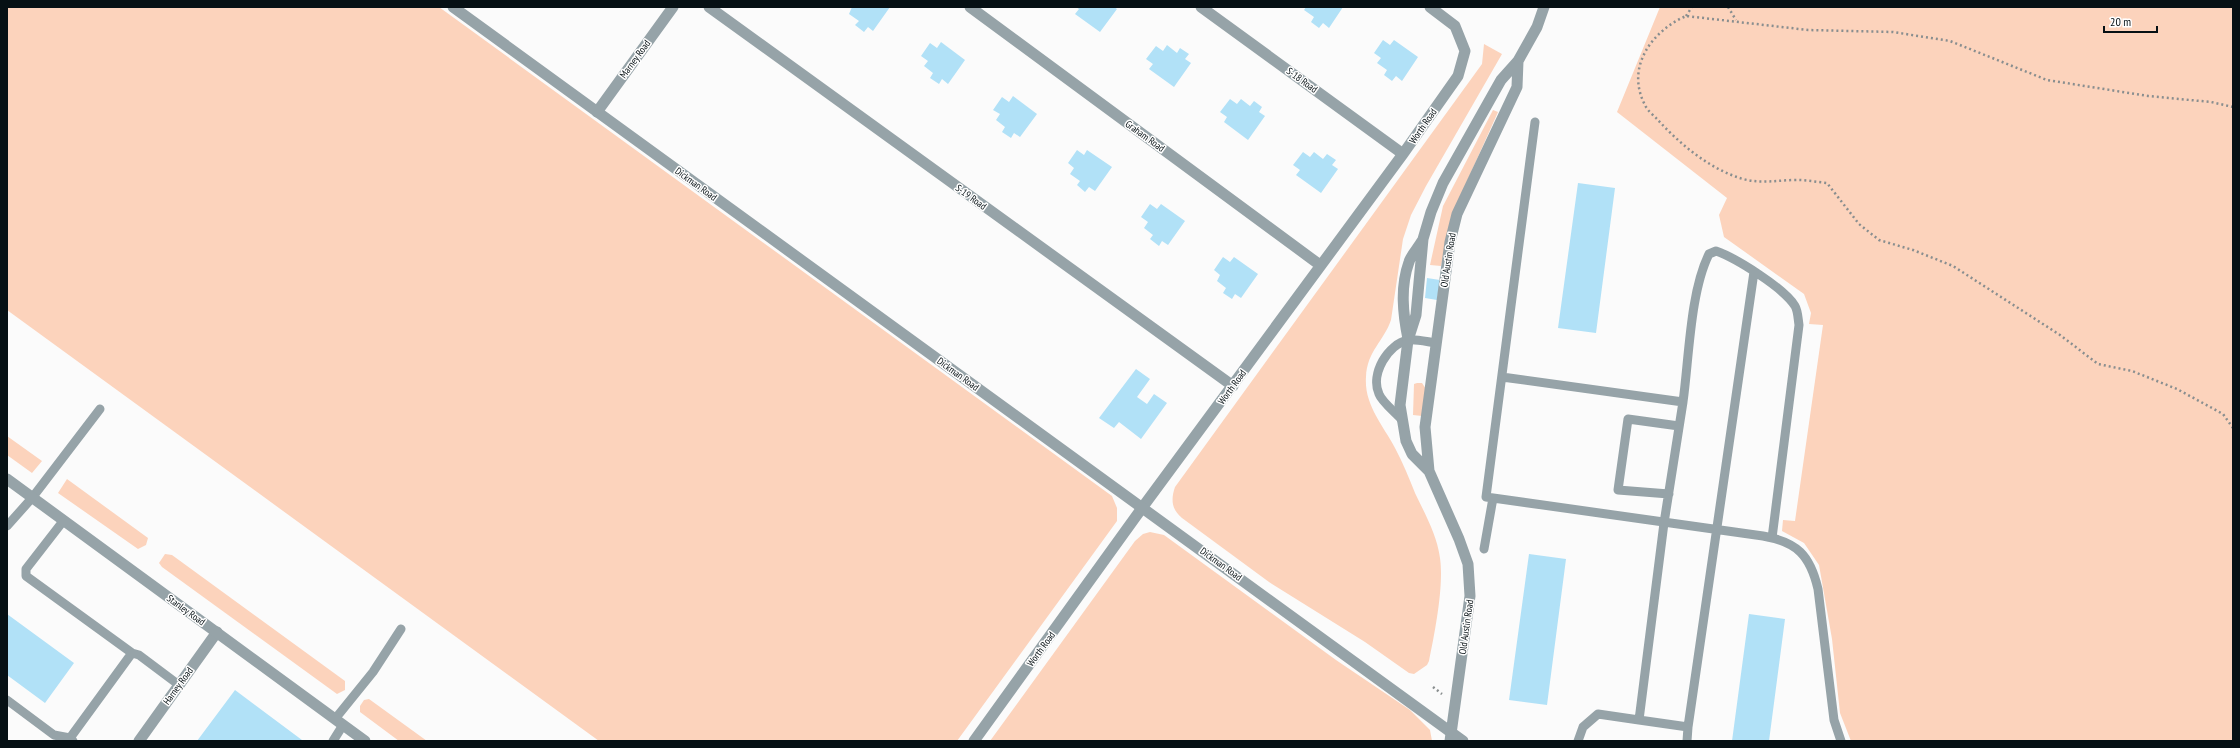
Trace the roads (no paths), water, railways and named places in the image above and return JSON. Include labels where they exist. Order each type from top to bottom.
[{"type":"street","name":"Dickman Road","points":[[453,7],[1142,508],[1451,737],[1463,741]]},
{"type":"street","name":"Marney Road","points":[[597,112],[673,7]]},
{"type":"street","name":"S-19 Road","points":[[710,7],[1233,386]]},
{"type":"street","name":"Graham Road","points":[[970,7],[1320,265]]},
{"type":"street","name":"S-18 Road","points":[[1201,7],[1404,154]]},
{"type":"street","name":"Worth Road","points":[[974,741],[1320,265],[1404,154],[1458,76],[1465,51],[1455,26],[1430,7]]},
{"type":"street","name":"Old Austin Road","points":[[1429,471],[1412,454],[1406,441],[1401,419],[1400,404],[1408,340],[1416,315],[1423,239],[1431,212],[1443,183],[1501,80],[1518,61],[1537,27],[1544,7]]},
{"type":"street","name":"Old Austin Road","points":[[1451,737],[1470,596],[1468,564],[1459,539],[1429,471],[1425,427],[1450,242],[1457,214],[1517,88],[1518,61]]},
{"type":"street","name":"Stanley Road","points":[[7,479],[365,741]]},
{"type":"street","name":"Harney Road","points":[[139,741],[217,632]]},
{"type":"lane","points":[[1535,122],[1486,497],[1772,538],[1789,543],[1804,554],[1813,570],[1818,589],[1834,720],[1841,741]]},
{"type":"lane","points":[[1639,720],[1664,523],[1683,402],[1697,290],[1703,266],[1709,254],[1716,251],[1726,255],[1754,272],[1778,289],[1795,306],[1799,325],[1772,538]]},
{"type":"lane","points":[[1687,741],[1754,272]]},
{"type":"lane","points":[[1401,419],[1379,394],[1377,384],[1381,363],[1388,351],[1408,340],[1436,343]]},
{"type":"lane","points":[[1502,377],[1683,402]]},
{"type":"lane","points":[[7,526],[32,498],[100,409]]},
{"type":"lane","points":[[1668,494],[1618,490],[1628,419],[1679,426]]},
{"type":"lane","points":[[1484,549],[1493,498]]},
{"type":"lane","points":[[64,520],[26,569],[26,576],[132,653],[139,655],[179,685]]},
{"type":"lane","points":[[333,741],[339,722],[401,629]]},
{"type":"lane","points":[[7,700],[54,735],[71,740],[132,653]]},
{"type":"lane","points":[[1578,741],[1583,727],[1598,714],[1688,727]]}]
